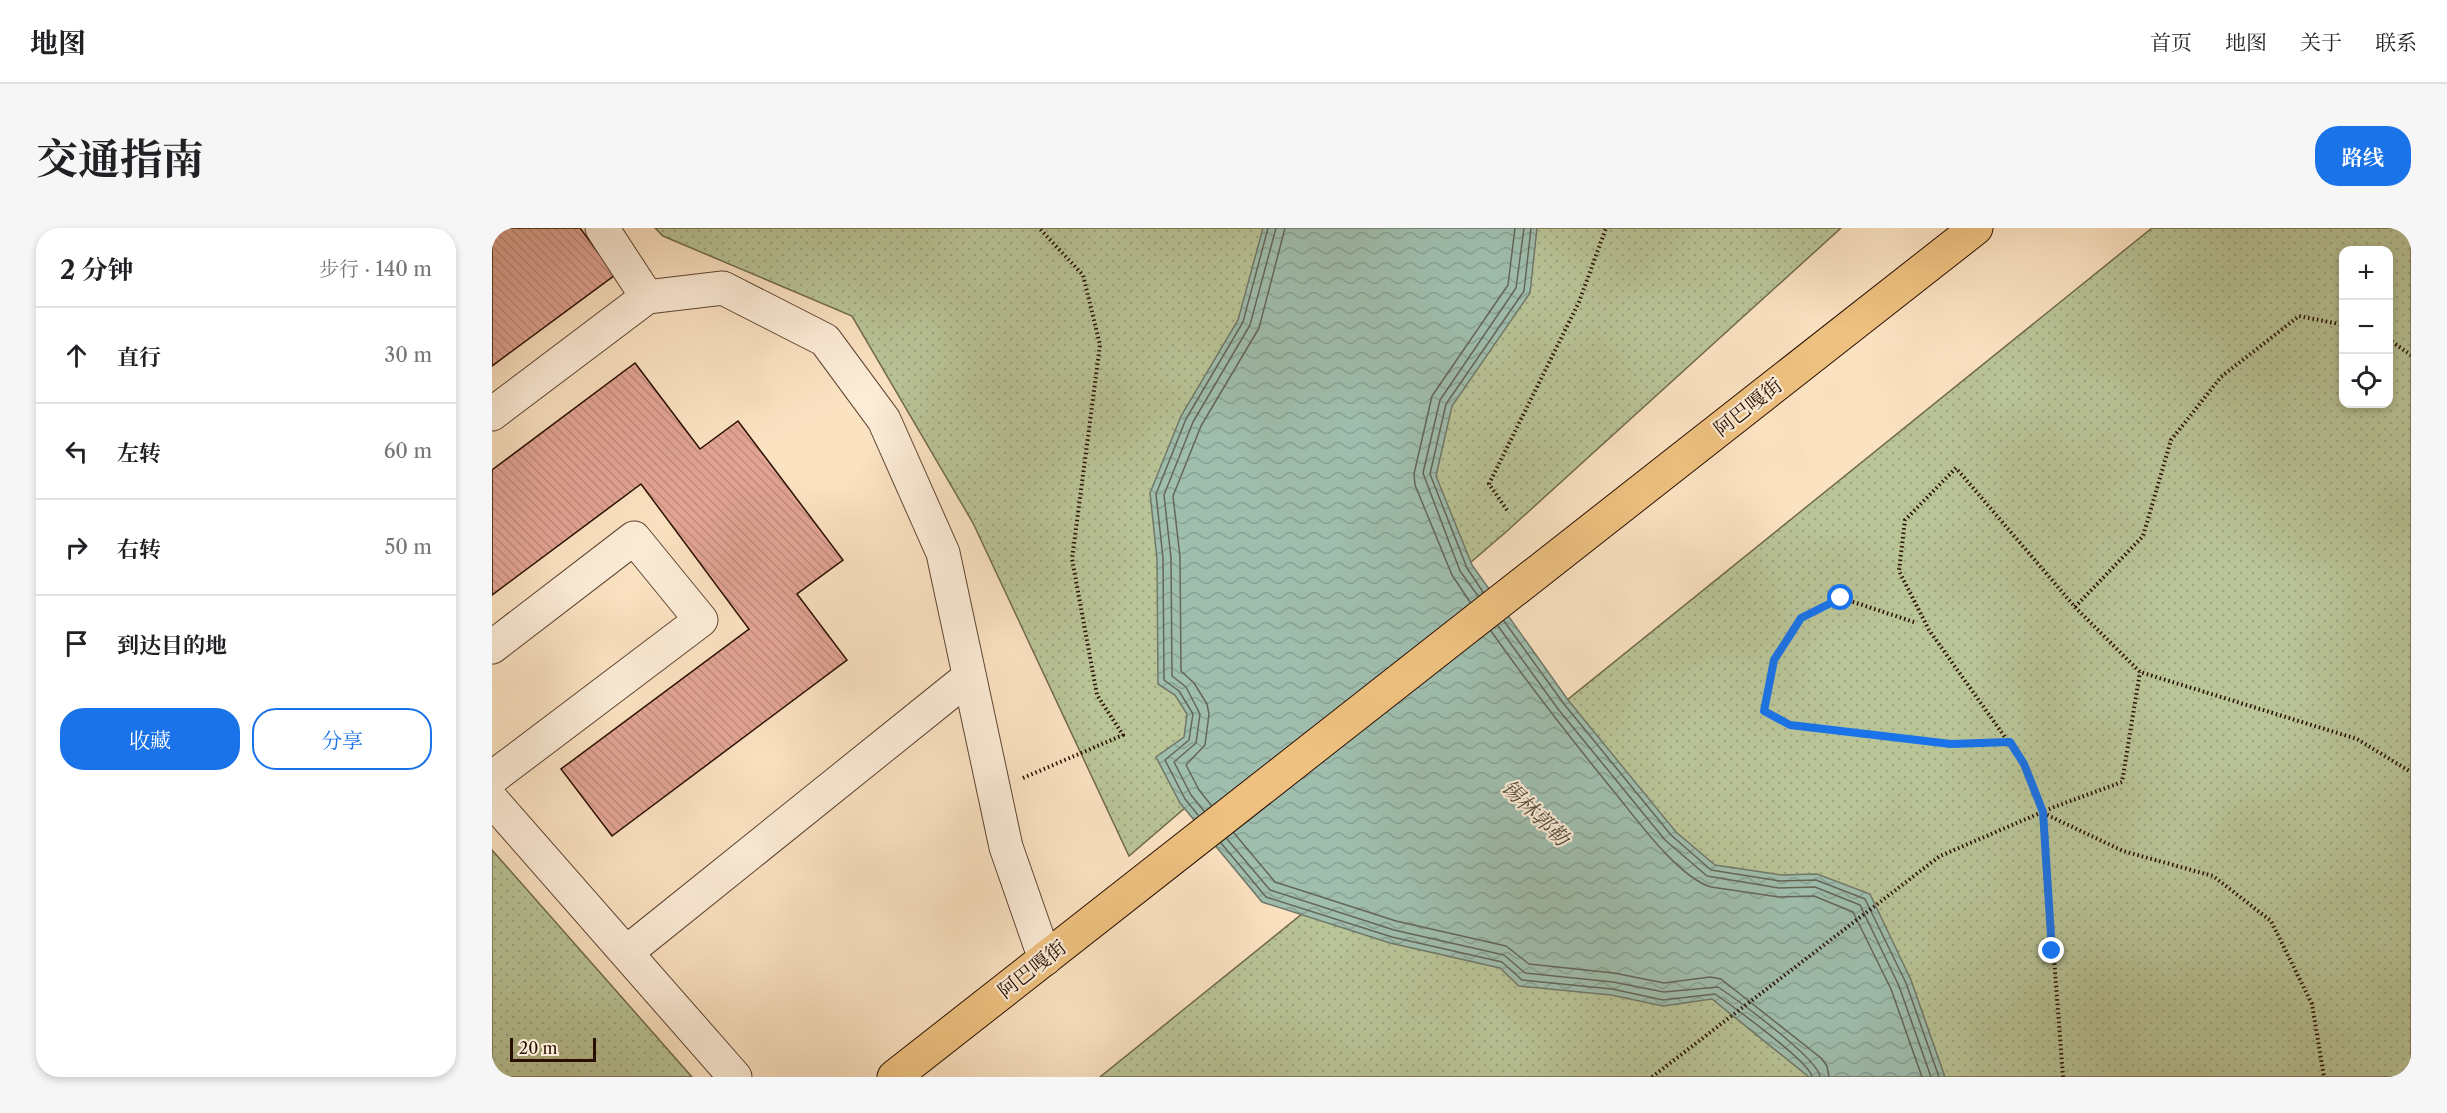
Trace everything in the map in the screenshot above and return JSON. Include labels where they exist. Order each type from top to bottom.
[{"type":"main road","name":"阿巴嘎街","points":[[894,1077],[1976,228]]},
{"type":"lane","points":[[602,228],[647,297]]},
{"type":"lane","points":[[492,414],[647,297],[723,288],[825,340],[884,420],[938,543],[1006,848],[1045,959]]},
{"type":"lane","points":[[492,647],[634,538],[701,620],[492,778]]},
{"type":"lane","points":[[627,952],[969,677]]},
{"type":"lane","points":[[492,800],[735,1077]]},
{"type":"path","points":[[1014,782],[1123,735],[1097,695],[1072,559],[1100,345],[1083,275],[1039,228]]},
{"type":"path","points":[[1507,510],[1489,484],[1579,302],[1606,228]]},
{"type":"path","points":[[2075,607],[2143,536],[2171,440],[2221,377],[2299,316],[2339,325]]},
{"type":"path","points":[[2393,342],[2411,355]]},
{"type":"path","points":[[2063,1077],[2043,812],[2024,764],[1929,630],[1899,571],[1905,520],[1956,468],[2075,607],[2140,672],[2357,739],[2411,772]]},
{"type":"path","points":[[1914,622],[1841,598],[1801,618],[1774,660],[1764,711],[1790,725],[1802,727],[1951,744],[2010,742]]},
{"type":"path","points":[[1652,1077],[1940,856],[2043,812],[2122,782],[2140,672]]},
{"type":"path","points":[[2043,812],[2124,851],[2213,876],[2271,921],[2312,1004],[2324,1077]]},
{"type":"green space","points":[[655,228],[1841,228],[1506,532],[1129,856],[973,523],[852,316],[663,236]]},
{"type":"green space","points":[[2152,228],[2411,228],[2411,1077],[1100,1077]]},
{"type":"green space","points":[[492,850],[692,1077],[492,1077]]},
{"type":"water","name":"锡林郭勒","points":[[1263,228],[1537,228],[1530,293],[1452,406],[1436,476],[1472,565],[1568,700],[1676,832],[1715,865],[1781,875],[1817,874],[1870,894],[1911,980],[1945,1077],[1809,1077],[1712,999],[1663,1006],[1611,995],[1519,986],[1500,968],[1390,943],[1262,902],[1180,803],[1156,757],[1184,737],[1187,714],[1175,695],[1158,684],[1157,559],[1150,493],[1181,416],[1238,320]]},
{"type":"building","points":[[502,228],[580,228],[615,275],[492,366],[492,236]]},
{"type":"building","points":[[635,363],[700,449],[738,421],[843,560],[797,594],[847,660],[612,836],[561,769],[749,629],[641,484],[492,595],[492,470]]},
{"type":"route","points":[[1841,598],[1801,618],[1774,660],[1764,711],[1790,725],[1951,744],[2010,742],[2024,764],[2043,812],[2052,951]]}]
